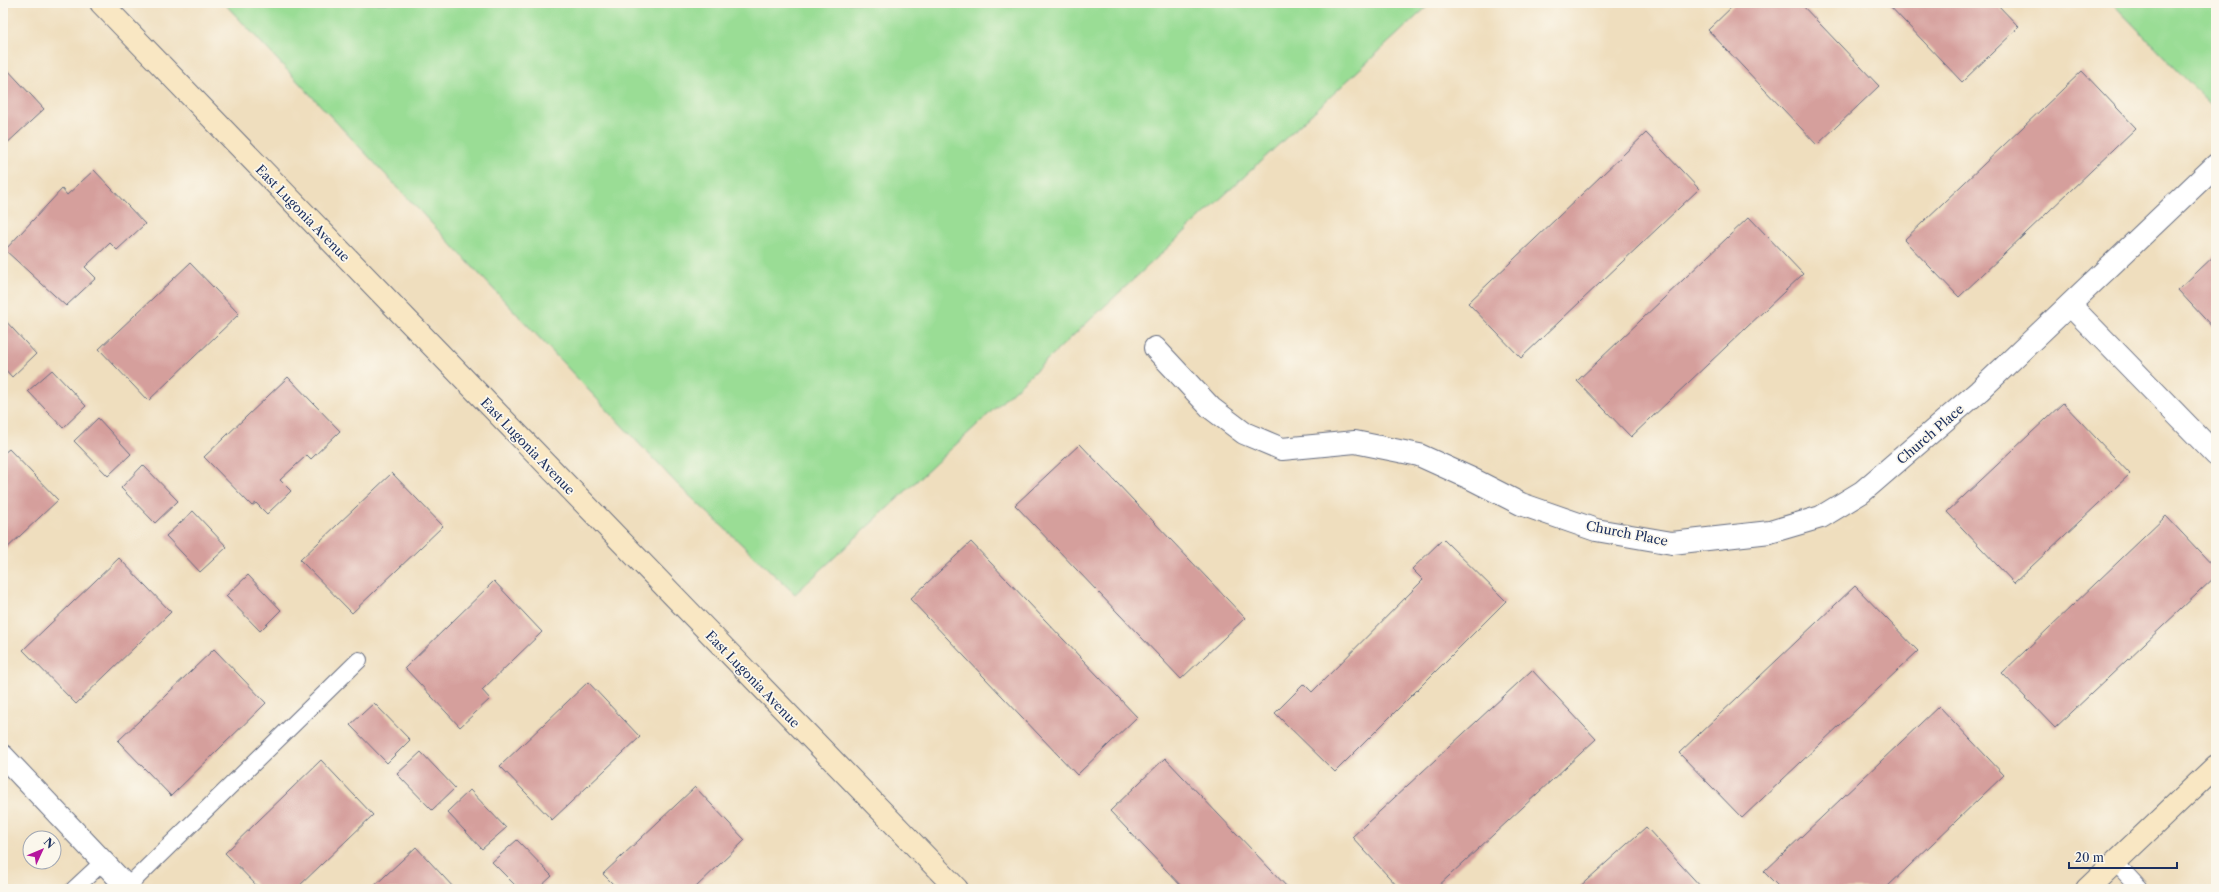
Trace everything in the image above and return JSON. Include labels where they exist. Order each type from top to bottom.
[{"type":"main road","name":"East Lugonia Avenue","points":[[101,3],[957,889]]},
{"type":"main road","points":[[2087,889],[2216,766]]},
{"type":"street","name":"Church Place","points":[[1155,348],[1211,408],[1244,433],[1282,449],[1355,442],[1419,455],[1472,479],[1521,504],[1596,530],[1672,543],[1770,532],[1821,518],[1868,487],[1964,405],[2216,165]]},
{"type":"street","points":[[2070,305],[2216,455]]},
{"type":"street","points":[[3,756],[128,888]]},
{"type":"lane","points":[[128,888],[359,660]]},
{"type":"lane","points":[[74,889],[103,862]]},
{"type":"lane","points":[[2115,862],[2140,889]]},
{"type":"green space","points":[[224,3],[1431,3],[795,594],[678,485]]},
{"type":"green space","points":[[2112,3],[2216,3],[2216,110]]},
{"type":"building","points":[[1736,3],[1800,3],[1879,86],[1817,145],[1708,30]]},
{"type":"building","points":[[1887,3],[1996,3],[2019,27],[1962,82]]},
{"type":"building","points":[[6,68],[44,109],[3,147],[3,72]]},
{"type":"building","points":[[2082,71],[2136,128],[1959,297],[1904,240]]},
{"type":"building","points":[[1646,133],[1699,189],[1521,358],[1468,303]]},
{"type":"building","points":[[94,170],[145,224],[117,250],[110,243],[85,267],[96,278],[66,306],[5,250],[62,189],[67,195]]},
{"type":"building","points":[[1749,217],[1803,274],[1631,437],[1577,381]]},
{"type":"building","points":[[2216,254],[2216,331],[2178,290]]},
{"type":"building","points":[[190,263],[239,314],[148,401],[99,349]]},
{"type":"building","points":[[3,318],[36,354],[12,377],[3,367]]},
{"type":"building","points":[[52,370],[86,406],[63,428],[28,391]]},
{"type":"building","points":[[288,377],[340,431],[311,459],[307,455],[280,480],[291,491],[267,514],[256,503],[252,506],[204,457]]},
{"type":"building","points":[[2063,403],[2130,474],[2014,583],[1947,512]]},
{"type":"building","points":[[98,418],[131,454],[108,476],[74,441]]},
{"type":"building","points":[[1080,444],[1245,618],[1181,679],[1015,505]]},
{"type":"building","points":[[9,449],[58,500],[3,552],[3,454]]},
{"type":"building","points":[[143,465],[178,501],[155,523],[121,488]]},
{"type":"building","points":[[392,473],[443,526],[352,613],[300,560]]},
{"type":"building","points":[[193,511],[227,547],[200,572],[166,536]]},
{"type":"building","points":[[2166,516],[2216,569],[2216,576],[2055,728],[2002,673]]},
{"type":"building","points":[[1443,539],[1506,601],[1335,772],[1275,713],[1304,684],[1312,692],[1423,580],[1412,569]]},
{"type":"building","points":[[971,542],[1137,717],[1077,775],[910,599]]},
{"type":"building","points":[[119,558],[171,612],[76,704],[23,650]]},
{"type":"building","points":[[248,575],[281,610],[260,631],[226,596]]},
{"type":"building","points":[[494,581],[542,632],[482,690],[490,699],[460,727],[405,668]]},
{"type":"building","points":[[1855,586],[1918,651],[1742,818],[1679,753]]},
{"type":"building","points":[[214,649],[266,703],[171,796],[118,741]]},
{"type":"building","points":[[1532,670],[1596,739],[1435,889],[1400,889],[1352,837]]},
{"type":"building","points":[[588,682],[640,737],[552,820],[500,766]]},
{"type":"building","points":[[374,703],[410,740],[387,763],[350,725]]},
{"type":"building","points":[[1939,706],[2004,775],[1885,889],[1781,889],[1764,872]]},
{"type":"building","points":[[421,752],[455,788],[432,810],[397,774]]},
{"type":"building","points":[[1165,758],[1289,889],[1184,889],[1110,811]]},
{"type":"building","points":[[321,760],[373,815],[296,889],[260,889],[225,853]]},
{"type":"building","points":[[695,787],[745,840],[694,889],[618,889],[603,874]]},
{"type":"building","points":[[470,790],[506,828],[482,849],[447,812]]},
{"type":"building","points":[[1646,827],[1703,889],[1577,889]]},
{"type":"building","points":[[517,840],[552,876],[538,889],[519,889],[492,862]]},
{"type":"building","points":[[416,847],[455,889],[371,889]]}]
